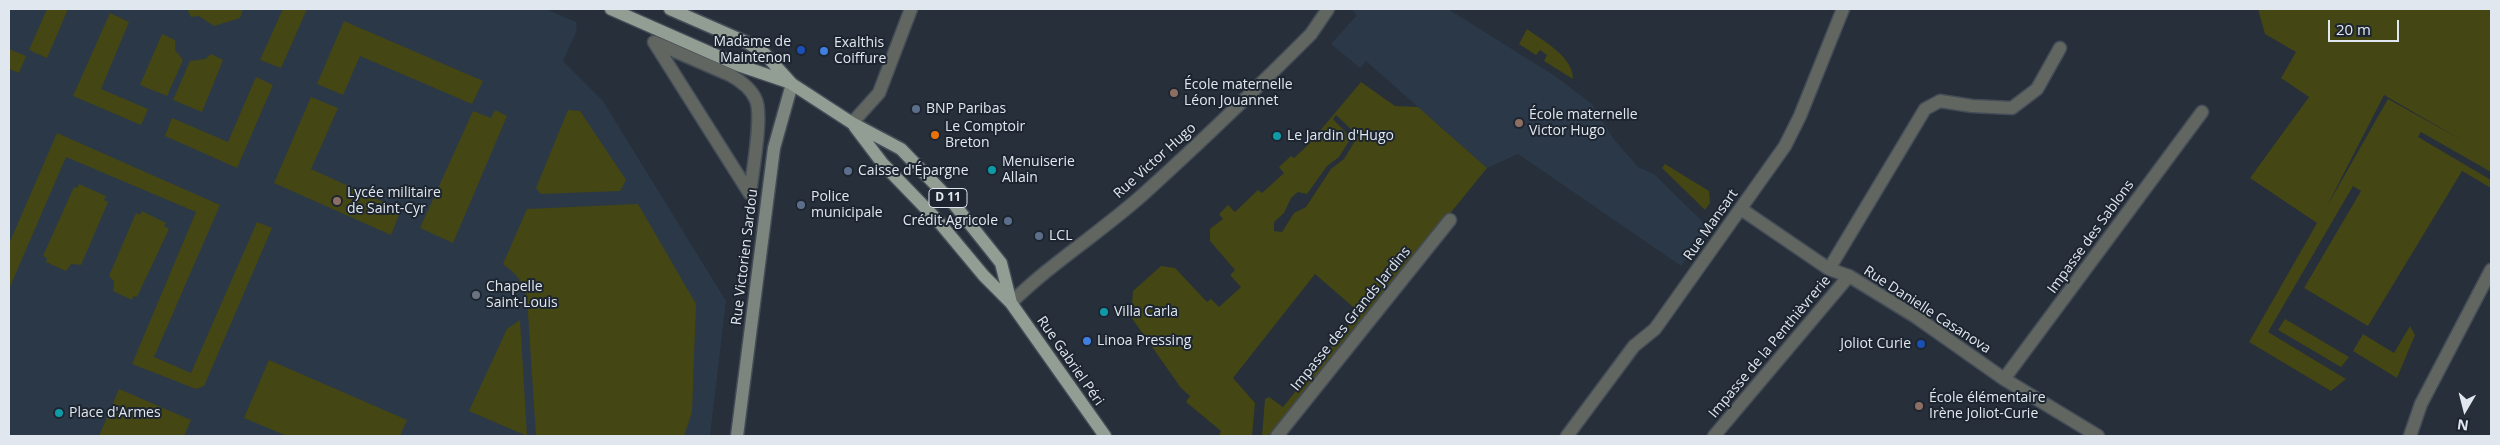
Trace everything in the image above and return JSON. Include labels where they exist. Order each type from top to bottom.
[{"type":"main road","name":"D 11","points":[[611,9],[738,65],[792,84]]},
{"type":"main road","name":"D 11","points":[[670,9],[748,43],[764,54],[792,84]]},
{"type":"main road","name":"Rue Gabriel Péri","points":[[792,84],[852,123],[901,149],[954,204],[1000,263],[1011,303]]},
{"type":"main road","name":"Rue Gabriel Péri","points":[[852,123],[883,164],[939,222],[984,276],[1011,303],[1105,436]]},
{"type":"street","points":[[852,123],[880,93],[911,9]]},
{"type":"street","name":"Rue Victor Hugo","points":[[1011,303],[1036,278],[1070,254],[1148,190],[1311,34],[1328,9]]},
{"type":"street","name":"Rue Mansart","points":[[1567,436],[1634,346],[1655,329],[1785,146],[1800,116],[1843,9]]},
{"type":"street","points":[[654,42],[741,82],[755,98],[758,117],[750,194],[721,147],[654,42]]},
{"type":"street","name":"Impasse de la Penthièvrerie","points":[[1829,269],[1925,109],[1940,101],[1972,106],[2012,108],[2037,89],[2060,48]]},
{"type":"street","name":"Rue Victorien Sardou","points":[[737,436],[774,148],[792,84]]},
{"type":"street","name":"Impasse des Sablons","points":[[2004,379],[2202,112]]},
{"type":"street","name":"Rue Danielle Casanova","points":[[1741,209],[1829,269],[1850,276],[1959,346],[2004,379],[2098,436]]},
{"type":"street","name":"Impasse des Grands Jardins","points":[[1277,436],[1450,220]]},
{"type":"street","points":[[2410,436],[2421,404],[2491,270]]},
{"type":"street","name":"Impasse de la Penthièvrerie","points":[[1714,436],[1850,276]]},
{"type":"street","points":[[2480,291],[2491,298]]},
{"type":"shaded area","name":"Lycée militaire de Saint-Cyr","points":[[9,9],[546,9],[576,22],[577,30],[563,61],[603,101],[726,301],[710,436],[9,436]]},
{"type":"shaded area","points":[[47,9],[68,9],[47,58],[29,50]]},
{"type":"shaded area","points":[[187,9],[243,9],[240,18],[214,26],[199,16],[191,17]]},
{"type":"shaded area","points":[[283,9],[307,9],[281,68],[260,60]]},
{"type":"shaded area","name":"École maternelle Victor Hugo","points":[[1351,9],[1448,9],[1555,76],[1592,104],[1613,138],[1638,167],[1654,174],[1709,228],[1681,266],[1518,154],[1487,168],[1366,61],[1360,68],[1331,44],[1357,15]]},
{"type":"shaded area","points":[[2258,9],[2491,9],[2491,172],[2421,132],[2418,137],[2491,180],[2491,188],[2462,171],[2368,326],[2304,288],[2361,191],[2353,186],[2268,332],[2346,379],[2331,391],[2249,342],[2317,223],[2250,178],[2309,97],[2281,78],[2296,52],[2265,34]],"holes":[[[2384,95],[2465,142],[2388,99],[2326,208]]]},
{"type":"shaded area","points":[[110,13],[129,22],[101,89],[148,109],[141,125],[73,96]]},
{"type":"shaded area","points":[[344,21],[483,81],[472,104],[360,56],[343,95],[317,84]]},
{"type":"shaded area","points":[[1527,29],[1563,56],[1572,71],[1573,79],[1544,61],[1547,55],[1540,50],[1536,55],[1519,44]]},
{"type":"shaded area","points":[[162,34],[175,40],[175,50],[183,60],[167,96],[140,85]]},
{"type":"shaded area","points":[[9,49],[26,56],[19,73],[9,69]]},
{"type":"shaded area","points":[[211,54],[223,60],[202,112],[173,100],[190,61],[205,59]]},
{"type":"shaded area","points":[[256,77],[273,85],[237,168],[165,136],[172,118],[228,142]]},
{"type":"shaded area","points":[[1361,82],[1395,106],[1418,107],[1487,168],[1269,436],[1262,436],[1265,399],[1269,397],[1283,407],[1359,312],[1315,274],[1233,378],[1255,403],[1252,436],[1219,436],[1221,431],[1186,402],[1190,396],[1181,388],[1131,317],[1133,291],[1161,266],[1175,268],[1207,302],[1211,299],[1219,307],[1241,287],[1230,275],[1235,270],[1210,241],[1210,229],[1223,219],[1219,214],[1228,205],[1235,212],[1258,190],[1262,193],[1284,173],[1279,167],[1291,156],[1294,158],[1308,145]],"holes":[[[1336,115],[1358,136],[1344,159],[1331,169],[1306,207],[1294,213],[1282,232],[1274,231],[1274,222],[1284,213],[1291,198],[1298,192],[1307,194],[1327,166],[1339,157],[1351,138],[1333,119]]]},
{"type":"shaded area","points":[[311,97],[338,108],[311,169],[401,210],[391,235],[274,183]]},
{"type":"shaded area","points":[[495,110],[507,116],[453,243],[420,228],[473,111],[491,118]]},
{"type":"shaded area","points":[[568,110],[580,111],[626,180],[620,191],[541,194],[536,188]]},
{"type":"shaded area","points":[[57,133],[220,205],[154,357],[191,373],[257,222],[272,228],[204,386],[196,389],[132,364],[196,212],[66,157],[9,289],[9,244]]},
{"type":"shaded area","points":[[1665,164],[1709,191],[1710,203],[1705,210],[1662,168]]},
{"type":"shaded area","points":[[79,184],[106,196],[104,200],[108,202],[81,265],[71,264],[66,271],[46,262],[47,258],[43,256],[74,187],[77,188]]},
{"type":"shaded area","points":[[638,204],[696,304],[692,412],[684,436],[536,436],[527,298],[524,287],[519,279],[503,264],[527,209]]},
{"type":"shaded area","points":[[142,211],[166,223],[164,226],[169,229],[137,297],[133,296],[132,300],[113,291],[114,281],[109,276],[136,213],[140,215]]},
{"type":"shaded area","points":[[2285,319],[2349,357],[2341,367],[2278,330]]},
{"type":"shaded area","points":[[520,320],[527,436],[469,411],[507,329]]},
{"type":"shaded area","points":[[2410,326],[2415,335],[2397,378],[2353,351],[2363,334],[2394,353]]},
{"type":"shaded area","points":[[269,360],[407,420],[400,436],[287,436],[244,418]]},
{"type":"shaded area","points":[[119,389],[191,420],[184,436],[99,436]]},
{"type":"place","name":"Madame de Maintenon","points":[[801,50]]},
{"type":"place","name":"Exalthis Coiffure","points":[[824,51]]},
{"type":"place","name":"École maternelle Léon Jouannet","points":[[1174,93]]},
{"type":"place","name":"BNP Paribas","points":[[916,109]]},
{"type":"place","name":"École maternelle Victor Hugo","points":[[1519,123]]},
{"type":"place","name":"Le Comptoir Breton","points":[[935,135]]},
{"type":"place","name":"Le Jardin d'Hugo","points":[[1277,136]]},
{"type":"place","name":"Menuiserie Allain","points":[[992,170]]},
{"type":"place","name":"Caisse d'Épargne","points":[[848,171]]},
{"type":"place","name":"Lycée militaire de Saint-Cyr","points":[[337,201]]},
{"type":"place","name":"Police municipale","points":[[801,205]]},
{"type":"place","name":"Crédit Agricole","points":[[1008,221]]},
{"type":"place","name":"LCL","points":[[1039,236]]},
{"type":"place","name":"Chapelle Saint-Louis","points":[[476,295]]},
{"type":"place","name":"Villa Carla","points":[[1104,312]]},
{"type":"place","name":"Linoa Pressing","points":[[1087,341]]},
{"type":"place","name":"Joliot Curie","points":[[1921,344]]},
{"type":"place","name":"École élémentaire Irène Joliot-Curie","points":[[1919,406]]},
{"type":"place","name":"Place d'Armes","points":[[59,413]]}]
